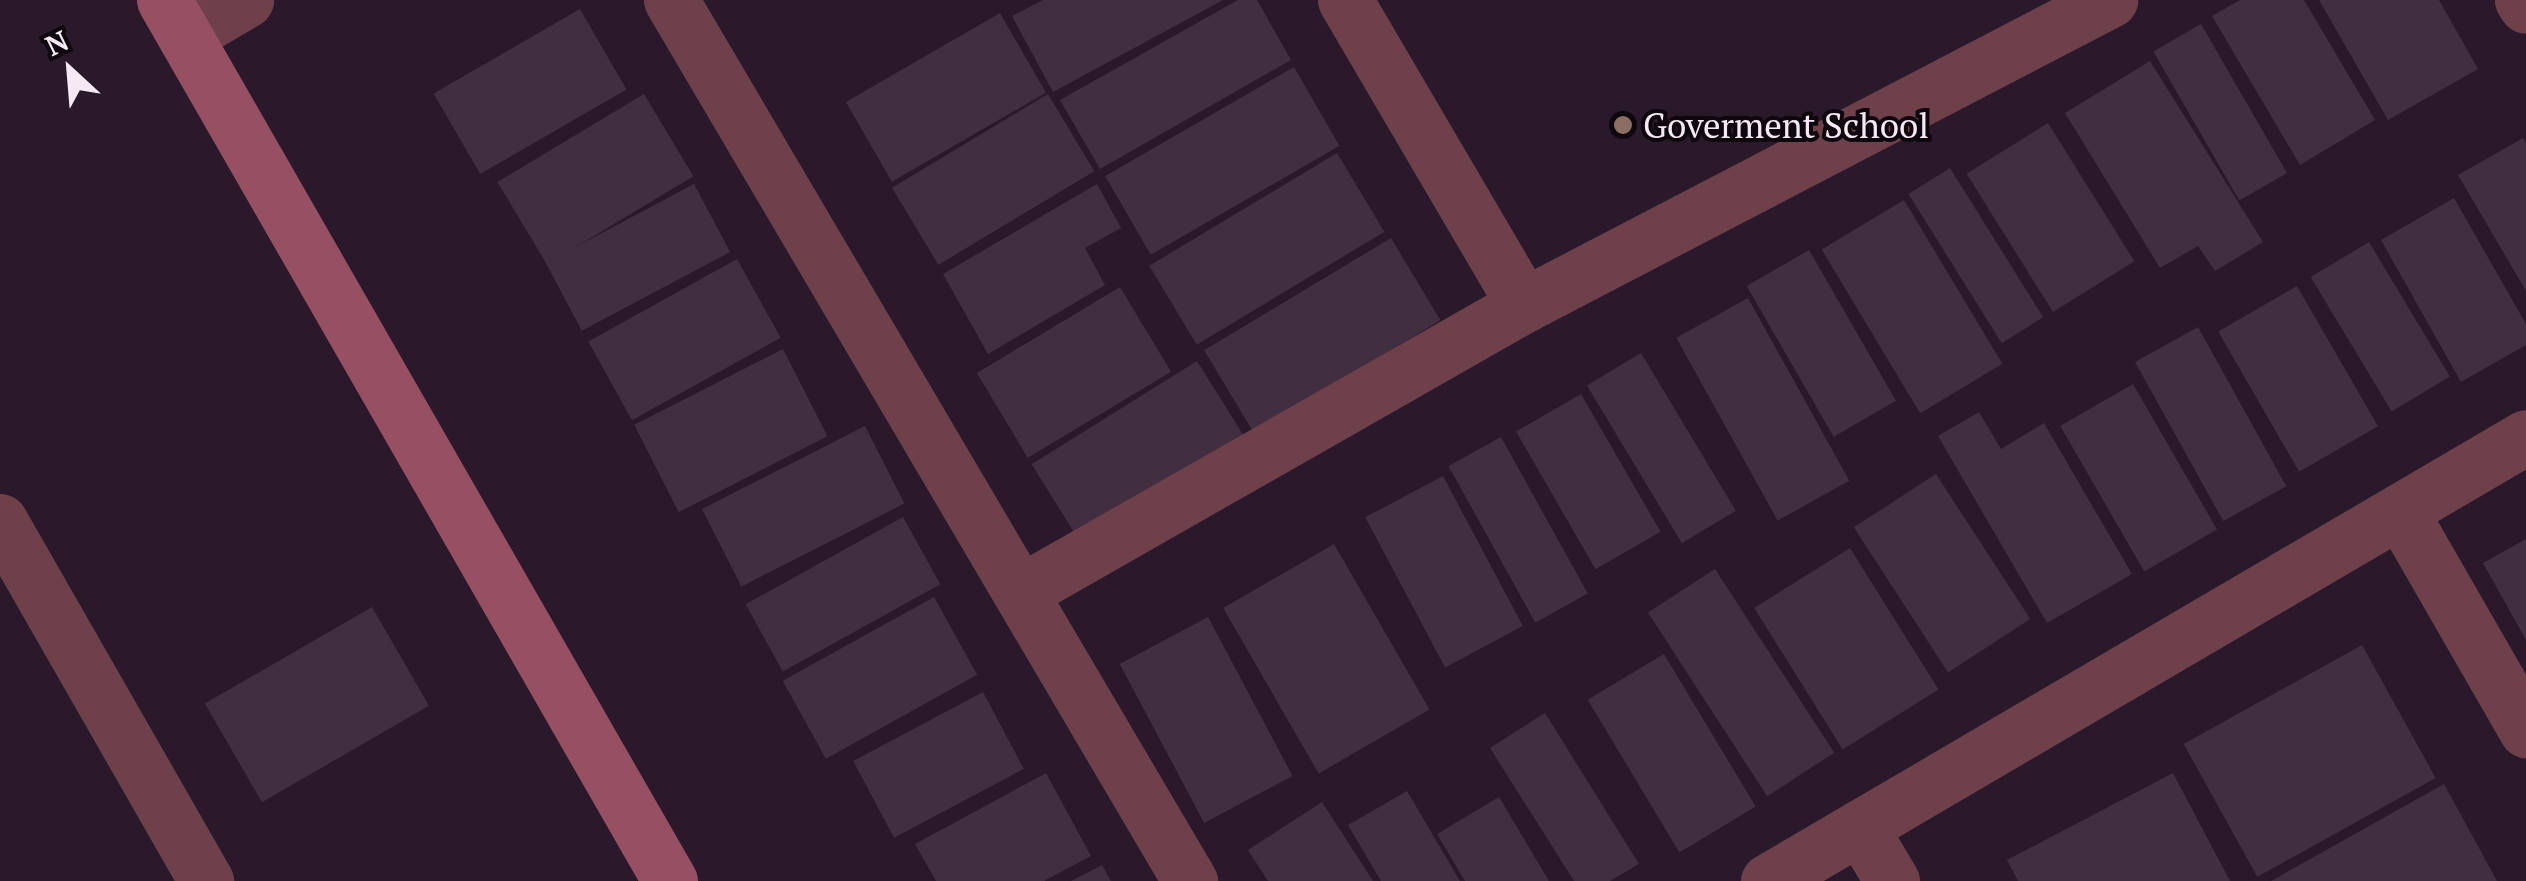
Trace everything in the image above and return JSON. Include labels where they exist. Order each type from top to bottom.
[{"type":"street","points":[[246,0],[175,18],[670,881]]},
{"type":"street","points":[[671,0],[1190,881]]},
{"type":"street","points":[[1346,0],[1524,305]]},
{"type":"street","points":[[1022,591],[1524,305],[2110,0]]},
{"type":"street","points":[[1768,881],[2526,437]]},
{"type":"street","points":[[2400,511],[2526,730]]},
{"type":"street","points":[[0,521],[18,594],[206,881]]},
{"type":"street","points":[[1860,827],[1892,881]]},
{"type":"building","points":[[1043,0],[1223,0],[1053,92],[1012,16]]},
{"type":"building","points":[[1238,0],[1257,0],[1291,60],[1100,169],[1060,100]]},
{"type":"building","points":[[2240,0],[2304,0],[2375,120],[2300,165],[2212,16]]},
{"type":"building","points":[[2319,0],[2439,0],[2478,69],[2388,120]]},
{"type":"building","points":[[580,9],[626,90],[480,174],[434,94]]},
{"type":"building","points":[[1000,13],[1046,93],[892,182],[846,102]]},
{"type":"building","points":[[2201,24],[2287,173],[2239,200],[2153,52]]},
{"type":"building","points":[[2150,61],[2263,242],[2215,271],[2198,246],[2160,268],[2065,113]]},
{"type":"building","points":[[1294,67],[1340,146],[1151,255],[1105,176]]},
{"type":"building","points":[[644,94],[693,176],[547,264],[497,182]]},
{"type":"building","points":[[1048,94],[1094,171],[938,265],[892,188]]},
{"type":"building","points":[[2048,123],[2134,261],[2053,312],[1967,174]]},
{"type":"building","points":[[2523,138],[2526,143],[2526,291],[2458,175]]},
{"type":"building","points":[[1337,153],[1384,232],[1197,345],[1149,266]]},
{"type":"building","points":[[1950,168],[2043,317],[2002,343],[1908,194]]},
{"type":"building","points":[[694,184],[730,252],[582,331],[546,263]]},
{"type":"building","points":[[1097,184],[1121,228],[1085,248],[1105,285],[988,354],[943,274]]},
{"type":"building","points":[[2454,198],[2526,324],[2526,345],[2461,382],[2381,240]]},
{"type":"building","points":[[1904,200],[2002,364],[1920,413],[1822,249]]},
{"type":"building","points":[[1391,238],[1440,320],[1254,433],[1204,350]]},
{"type":"building","points":[[2369,242],[2450,377],[2392,412],[2311,277]]},
{"type":"building","points":[[1809,250],[1896,401],[1834,437],[1747,286]]},
{"type":"building","points":[[737,259],[781,338],[632,420],[588,341]]},
{"type":"building","points":[[2297,286],[2378,426],[2299,472],[2218,332]]},
{"type":"building","points":[[1120,287],[1171,372],[1028,458],[977,373]]},
{"type":"building","points":[[1748,298],[1849,481],[1778,521],[1676,338]]},
{"type":"building","points":[[2198,327],[2286,486],[2223,521],[2135,362]]},
{"type":"building","points":[[783,349],[827,436],[679,512],[634,425]]},
{"type":"building","points":[[1641,353],[1736,511],[1682,543],[1587,385]]},
{"type":"building","points":[[1197,361],[1246,439],[1080,542],[1032,464]]},
{"type":"building","points":[[2133,384],[2217,529],[2144,571],[2060,426]]},
{"type":"building","points":[[1581,394],[1660,532],[1596,569],[1516,432]]},
{"type":"building","points":[[1979,412],[2001,449],[2044,423],[2132,574],[2047,623],[1938,436]]},
{"type":"building","points":[[865,426],[904,504],[741,587],[702,509]]},
{"type":"building","points":[[1501,437],[1588,594],[1535,623],[1449,466]]},
{"type":"building","points":[[1936,474],[2030,619],[1948,672],[1854,527]]},
{"type":"building","points":[[1443,476],[1523,626],[1445,667],[1365,517]]},
{"type":"building","points":[[903,517],[940,584],[783,672],[746,604]]},
{"type":"building","points":[[2526,539],[2526,640],[2483,563]]},
{"type":"building","points":[[1334,544],[1430,709],[1319,773],[1223,608]]},
{"type":"building","points":[[1850,548],[1938,690],[1843,750],[1754,608]]},
{"type":"building","points":[[1715,569],[1834,753],[1767,796],[1648,613]]},
{"type":"building","points":[[934,597],[977,675],[826,759],[783,681]]},
{"type":"building","points":[[372,607],[429,706],[262,802],[205,704]]},
{"type":"building","points":[[1208,617],[1293,776],[1204,823],[1120,664]]},
{"type":"building","points":[[2362,645],[2436,778],[2257,877],[2184,744]]},
{"type":"building","points":[[1664,654],[1756,807],[1679,852],[1588,700]]},
{"type":"building","points":[[983,692],[1024,769],[894,838],[853,761]]},
{"type":"building","points":[[1545,713],[1639,864],[1610,881],[1574,881],[1490,748]]},
{"type":"building","points":[[1046,773],[1091,856],[1044,881],[936,881],[915,844]]},
{"type":"building","points":[[2173,773],[2230,881],[2018,881],[2007,860]]},
{"type":"building","points":[[2444,784],[2497,881],[2271,881]]},
{"type":"building","points":[[1407,791],[1460,881],[1381,881],[1348,825]]},
{"type":"building","points":[[1499,797],[1549,881],[1465,881],[1437,834]]},
{"type":"building","points":[[1322,802],[1373,881],[1268,881],[1248,850]]},
{"type":"building","points":[[1102,865],[1111,881],[1071,881]]},
{"type":"place","name":"Goverment School","points":[[1623,125]]}]
